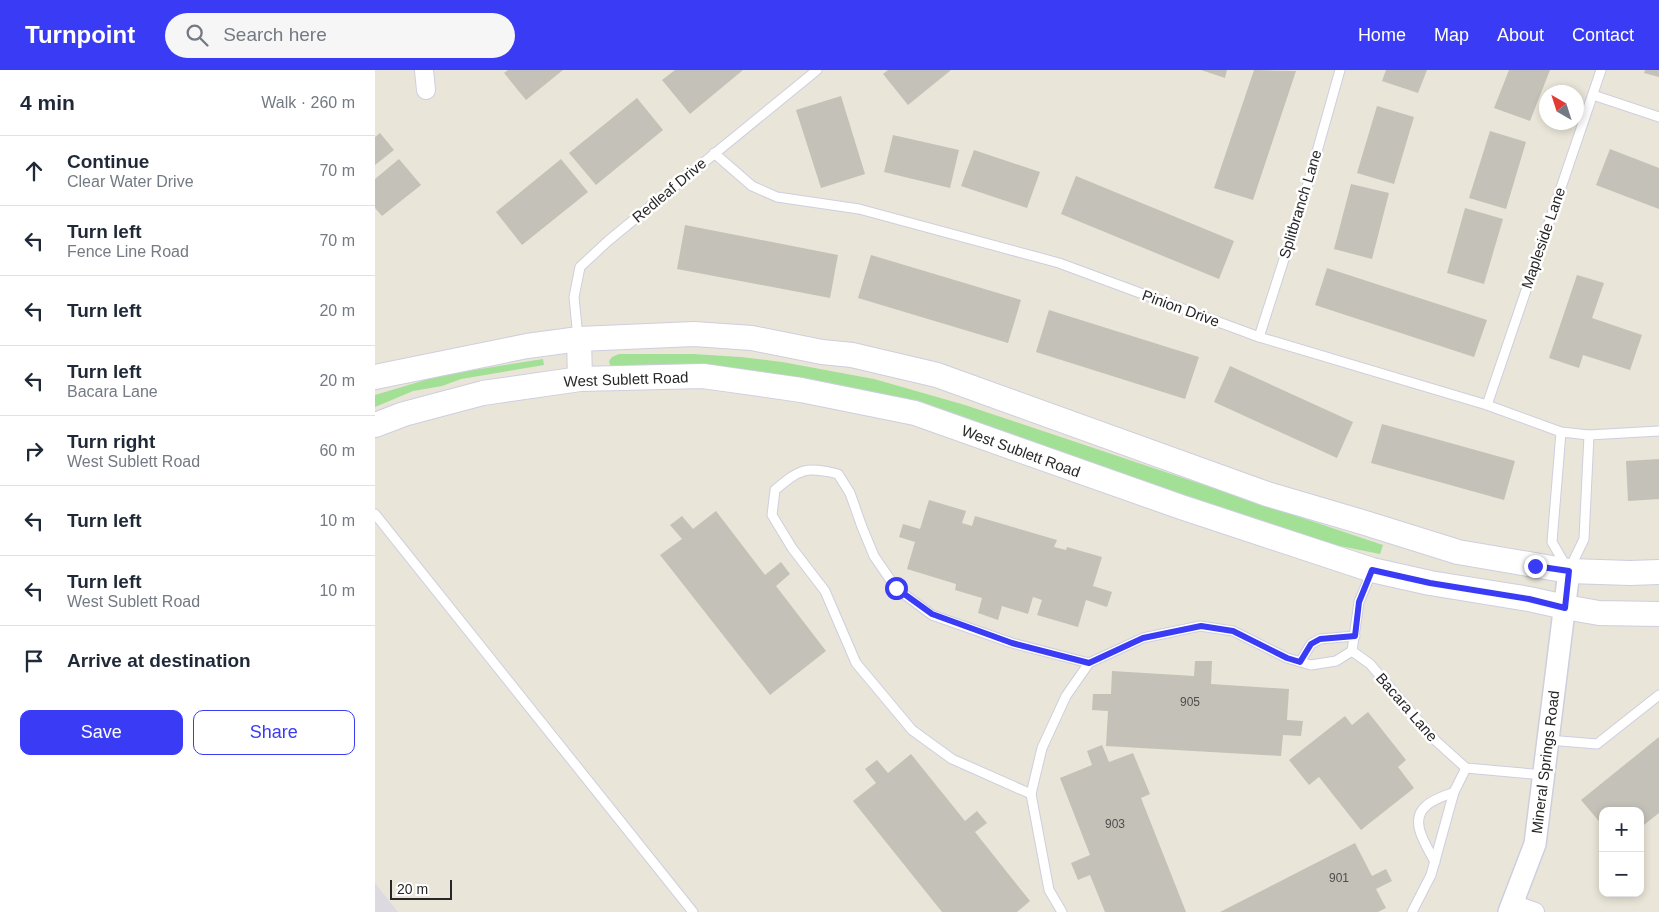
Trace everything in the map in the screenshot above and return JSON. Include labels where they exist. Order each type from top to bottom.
[{"type":"main road","points":[[375,377],[527,346],[579,339],[695,334],[752,338],[823,352],[852,355],[937,375],[1267,494],[1457,552],[1569,571],[1659,572]]},
{"type":"main road","points":[[579,339],[580,379]]},
{"type":"main road","name":"West Sublett Road","points":[[375,425],[405,414],[483,393],[580,379],[703,376],[801,390],[915,413],[1181,507],[1372,570],[1430,583],[1529,599],[1565,608],[1599,613],[1659,614]]},
{"type":"street","points":[[424,70],[427,90]]},
{"type":"street","name":"Mineral Springs Road","points":[[1511,908],[1535,844],[1569,571]]},
{"type":"street","points":[[1511,908],[1535,912]]},
{"type":"lane","name":"Redleaf Drive","points":[[579,339],[574,297],[580,267],[608,241],[817,70]]},
{"type":"lane","name":"Splitbranch Lane","points":[[1259,337],[1305,194],[1340,70]]},
{"type":"lane","name":"Mapleside Lane","points":[[1487,405],[1547,224],[1601,70]]},
{"type":"lane","points":[[1593,95],[1659,117]]},
{"type":"lane","name":"Pinion Drive","points":[[714,153],[752,186],[777,197],[859,209],[1059,263],[1259,337],[1487,405],[1561,432],[1589,435],[1659,431]]},
{"type":"lane","points":[[1561,432],[1552,542],[1569,571]]},
{"type":"lane","points":[[1569,571],[1584,540],[1589,435]]},
{"type":"lane","points":[[1031,794],[952,759],[912,730],[856,664],[825,591],[793,548],[772,515],[775,490],[794,474],[815,468],[838,474],[851,493],[874,556],[896,588],[932,614],[1012,643],[1089,663]]},
{"type":"lane","points":[[375,514],[693,912]]},
{"type":"lane","points":[[1062,912],[1049,890],[1031,794],[1043,748],[1054,722],[1066,696],[1089,663],[1143,638],[1201,626],[1233,631],[1287,658],[1311,665],[1337,661],[1352,651],[1359,602],[1372,570]]},
{"type":"lane","points":[[1300,662],[1311,644],[1320,639],[1355,636]]},
{"type":"lane","name":"Bacara Lane","points":[[1352,651],[1370,664],[1436,741],[1466,768]]},
{"type":"lane","points":[[1548,740],[1597,744],[1659,695]]},
{"type":"lane","points":[[1412,912],[1431,875],[1454,792],[1466,768],[1544,774]]},
{"type":"lane","points":[[1435,862],[1418,825],[1419,814],[1426,806],[1454,792]]},
{"type":"shaded area","points":[[375,883],[398,912],[375,912]]},
{"type":"green space","points":[[619,354],[693,354],[741,357],[782,362],[874,379],[965,405],[1383,545],[1380,554],[1315,541],[959,423],[616,369],[610,365],[609,361],[612,357]]},
{"type":"green space","points":[[543,359],[544,365],[461,379],[442,386],[413,391],[375,407],[375,395],[442,375]]},
{"type":"building","points":[[508,70],[563,70],[526,100],[504,73]]},
{"type":"building","points":[[675,70],[743,70],[690,114],[662,80]]},
{"type":"building","points":[[888,70],[951,70],[908,105],[883,74]]},
{"type":"building","points":[[1201,70],[1227,70],[1225,78]]},
{"type":"building","points":[[1254,70],[1296,71],[1253,200],[1214,188]]},
{"type":"building","points":[[1386,70],[1427,70],[1418,93],[1382,81]]},
{"type":"building","points":[[1509,70],[1550,70],[1544,85],[1539,85],[1539,98],[1530,121],[1494,108]]},
{"type":"building","points":[[1645,70],[1659,70],[1659,77],[1644,73]]},
{"type":"building","points":[[841,96],[865,174],[821,188],[796,110]]},
{"type":"building","points":[[637,98],[663,130],[596,185],[569,153]]},
{"type":"building","points":[[1377,106],[1414,117],[1394,184],[1357,173]]},
{"type":"building","points":[[1490,131],[1526,142],[1506,209],[1469,198]]},
{"type":"building","points":[[380,133],[394,150],[375,165],[375,137]]},
{"type":"building","points":[[893,135],[959,150],[950,188],[884,172]]},
{"type":"building","points":[[1610,149],[1659,168],[1659,209],[1596,185]]},
{"type":"building","points":[[974,150],[1040,172],[1027,208],[961,186]]},
{"type":"building","points":[[399,159],[421,185],[382,216],[375,208],[375,179]]},
{"type":"building","points":[[561,159],[588,192],[522,245],[496,212]]},
{"type":"building","points":[[1076,176],[1234,241],[1219,279],[1061,214]]},
{"type":"building","points":[[1351,184],[1389,193],[1372,259],[1334,249]]},
{"type":"building","points":[[1465,208],[1503,219],[1484,284],[1447,273]]},
{"type":"building","points":[[685,225],[838,255],[830,298],[677,269]]},
{"type":"building","points":[[871,255],[1021,300],[1008,343],[858,298]]},
{"type":"building","points":[[1327,268],[1487,320],[1474,357],[1315,305]]},
{"type":"building","points":[[1577,275],[1604,283],[1592,318],[1642,335],[1630,370],[1583,355],[1579,368],[1549,358]]},
{"type":"building","points":[[1049,310],[1199,357],[1185,399],[1036,352]]},
{"type":"building","points":[[1230,366],[1353,422],[1337,458],[1214,402]]},
{"type":"building","points":[[1382,424],[1515,461],[1504,500],[1371,463]]},
{"type":"building","points":[[1659,459],[1659,499],[1628,501],[1626,461]]},
{"type":"building","points":[[929,500],[966,511],[962,523],[972,526],[975,516],[1057,540],[1054,547],[1066,550],[1067,547],[1102,557],[1093,586],[1112,592],[1107,607],[1086,600],[1078,627],[1037,615],[1042,600],[1033,597],[1028,614],[1002,606],[998,620],[978,613],[982,598],[955,590],[956,584],[907,569],[915,542],[899,537],[903,524],[920,529]]},
{"type":"building","points":[[716,511],[765,575],[781,562],[790,574],[776,586],[826,651],[770,695],[660,555],[682,539],[670,525],[682,516],[693,529]]},
{"type":"building","points":[[1195,661],[1212,661],[1211,684],[1289,689],[1287,720],[1303,721],[1301,736],[1283,735],[1281,756],[1106,746],[1108,711],[1092,710],[1093,694],[1111,694],[1112,671],[1194,676]]},
{"type":"building","points":[[1368,712],[1406,760],[1398,767],[1414,788],[1361,830],[1319,777],[1309,785],[1289,760],[1345,716],[1352,725]]},
{"type":"building","points":[[1659,737],[1659,813],[1644,825],[1644,807],[1599,807],[1599,821],[1581,800]]},
{"type":"building","points":[[1102,745],[1109,762],[1133,753],[1150,794],[1141,798],[1186,912],[1105,912],[1090,875],[1078,880],[1071,863],[1090,855],[1060,778],[1092,765],[1087,751]]},
{"type":"building","points":[[911,754],[965,821],[977,811],[987,823],[975,832],[1030,901],[1017,912],[942,912],[853,801],[876,783],[865,769],[877,760],[888,773]]},
{"type":"building","points":[[1355,843],[1372,876],[1386,869],[1392,881],[1376,889],[1386,908],[1378,912],[1220,912]]},
{"type":"route","points":[[896,588],[932,614],[1012,643],[1089,663],[1143,638],[1201,626],[1233,631],[1287,658],[1300,662],[1311,644],[1320,639],[1355,636],[1359,602],[1372,570],[1430,583],[1529,599],[1565,608],[1569,571],[1535,566]]}]
